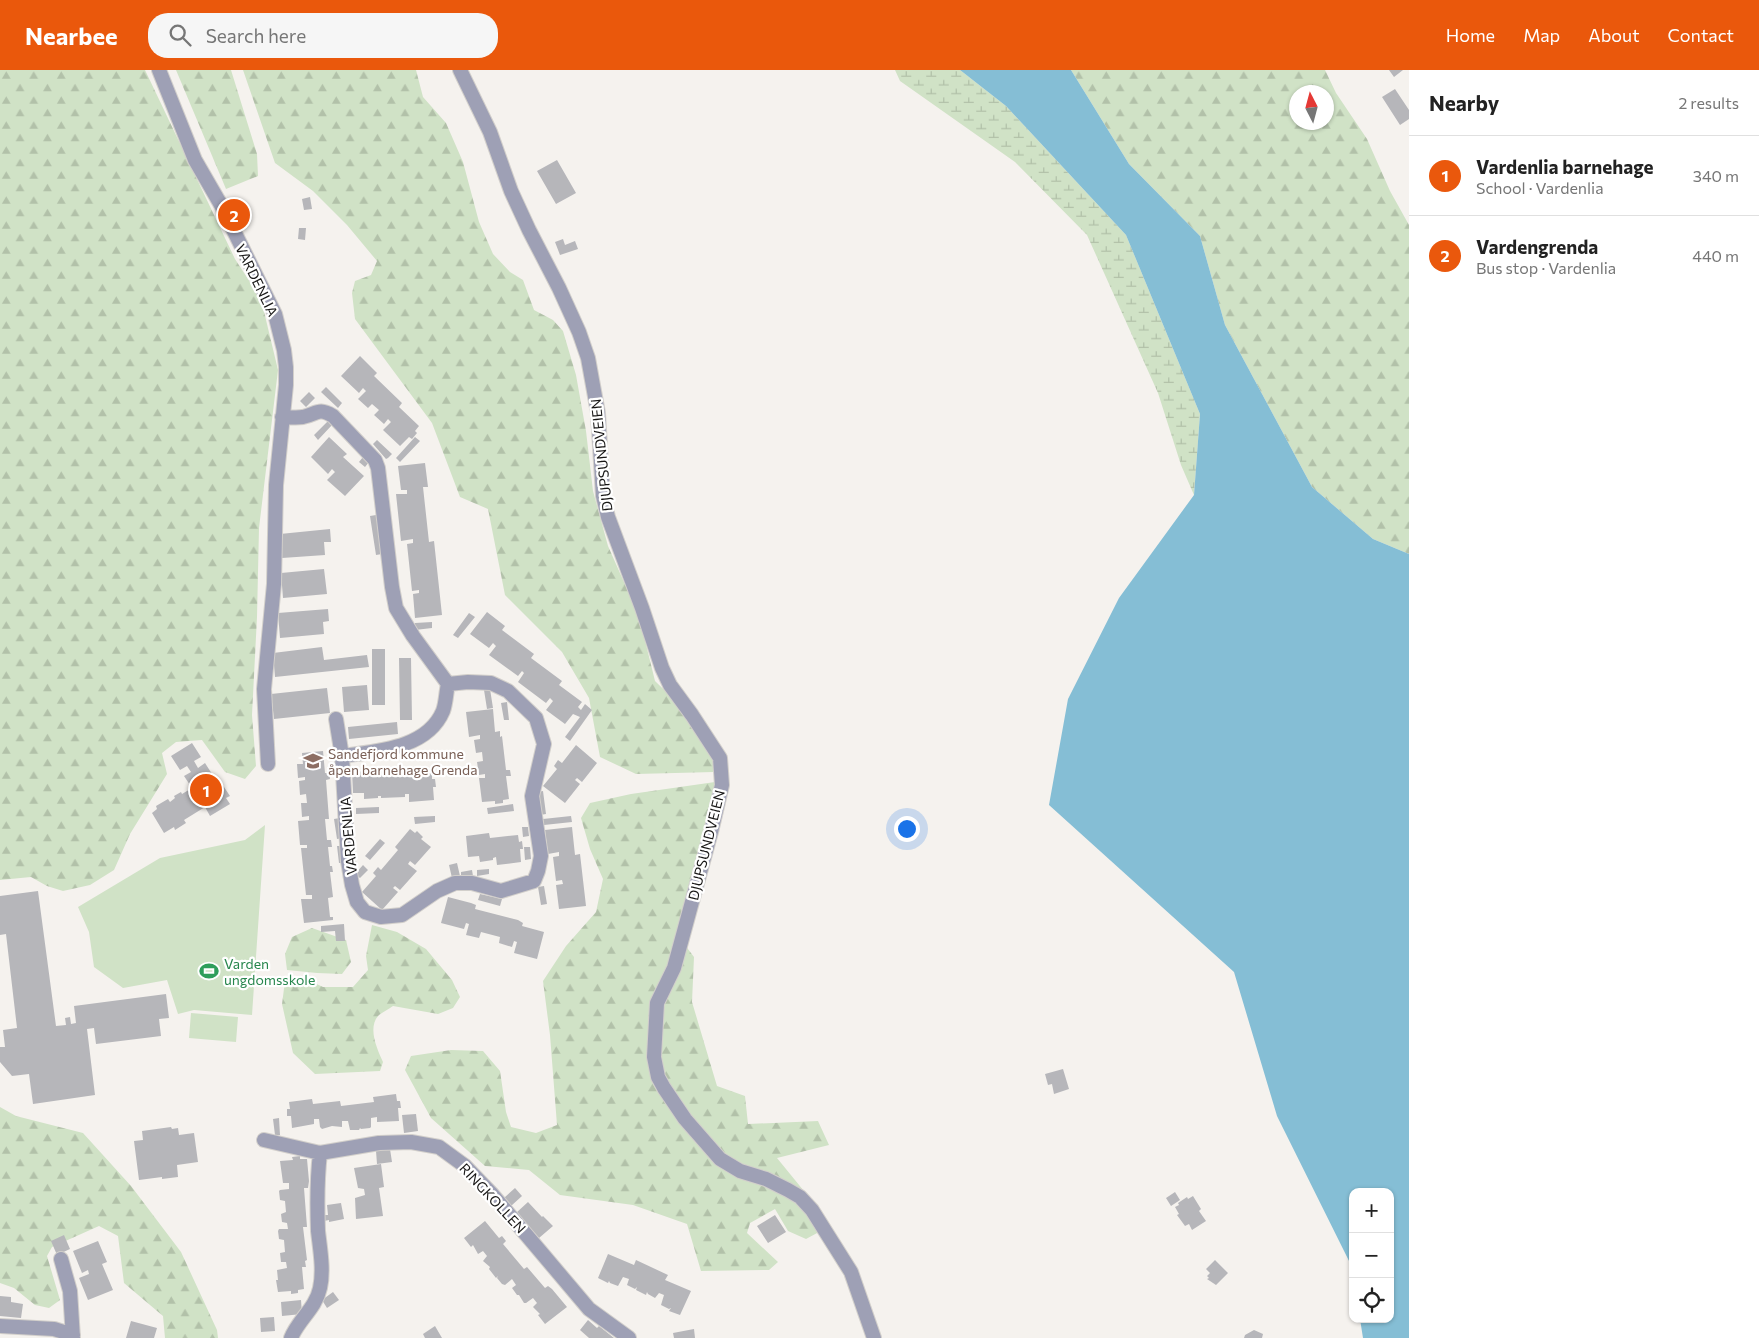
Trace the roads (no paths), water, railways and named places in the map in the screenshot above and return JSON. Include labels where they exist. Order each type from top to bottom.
[{"type":"street","name":"VARDENLIA","points":[[159,70],[196,160],[221,205],[274,314],[281,335],[286,366],[274,513],[274,584],[264,689],[268,764]]},
{"type":"street","name":"DJUPSUNDVEIEN","points":[[460,70],[490,132],[511,191],[528,230],[559,288],[582,341],[591,373],[598,413],[603,496],[608,516],[662,668],[670,685],[720,758],[722,785],[711,832],[674,968],[657,1003],[654,1057],[658,1077],[685,1119],[720,1159],[740,1171],[766,1178],[788,1190],[800,1197],[812,1210],[851,1272],[874,1338]]},
{"type":"street","points":[[282,416],[303,417],[324,411],[333,416],[375,460],[378,468],[396,608],[413,636],[448,684],[443,711],[422,736],[390,749],[342,756]]},
{"type":"street","name":"VARDENLIA","points":[[336,719],[342,756],[348,861],[357,902],[365,912],[381,917],[402,915],[437,891],[456,883],[472,883],[501,891],[534,881],[541,856],[532,796],[544,744],[536,718],[508,691],[491,683],[468,682],[448,684]]},
{"type":"street","name":"RINGKOLLEN","points":[[264,1140],[320,1154],[379,1143],[411,1142],[439,1147],[465,1166],[491,1193],[589,1309],[629,1338]]},
{"type":"street","points":[[291,1338],[314,1305],[320,1290],[322,1275],[318,1228],[320,1154]]},
{"type":"street","points":[[0,1326],[54,1329],[73,1336],[70,1291],[61,1259]]},
{"type":"water","points":[[960,70],[1071,70],[1129,164],[1200,236],[1225,325],[1312,487],[1373,539],[1409,554],[1409,1338],[1363,1338],[1361,1323],[1394,1323],[1394,1188],[1349,1188],[1349,1261],[1277,1116],[1234,972],[1049,805],[1068,699],[1119,598],[1194,495],[1200,414],[1126,235],[1006,106]]},
{"type":"place","name":"Vardengrenda","points":[[234,215]]},
{"type":"place","name":"Sandefjord kommune åpen barnehage Grenda","points":[[313,761]]},
{"type":"place","name":"Vardenlia barnehage","points":[[206,790]]},
{"type":"place","name":"Varden ungdomsskole","points":[[209,971]]}]
